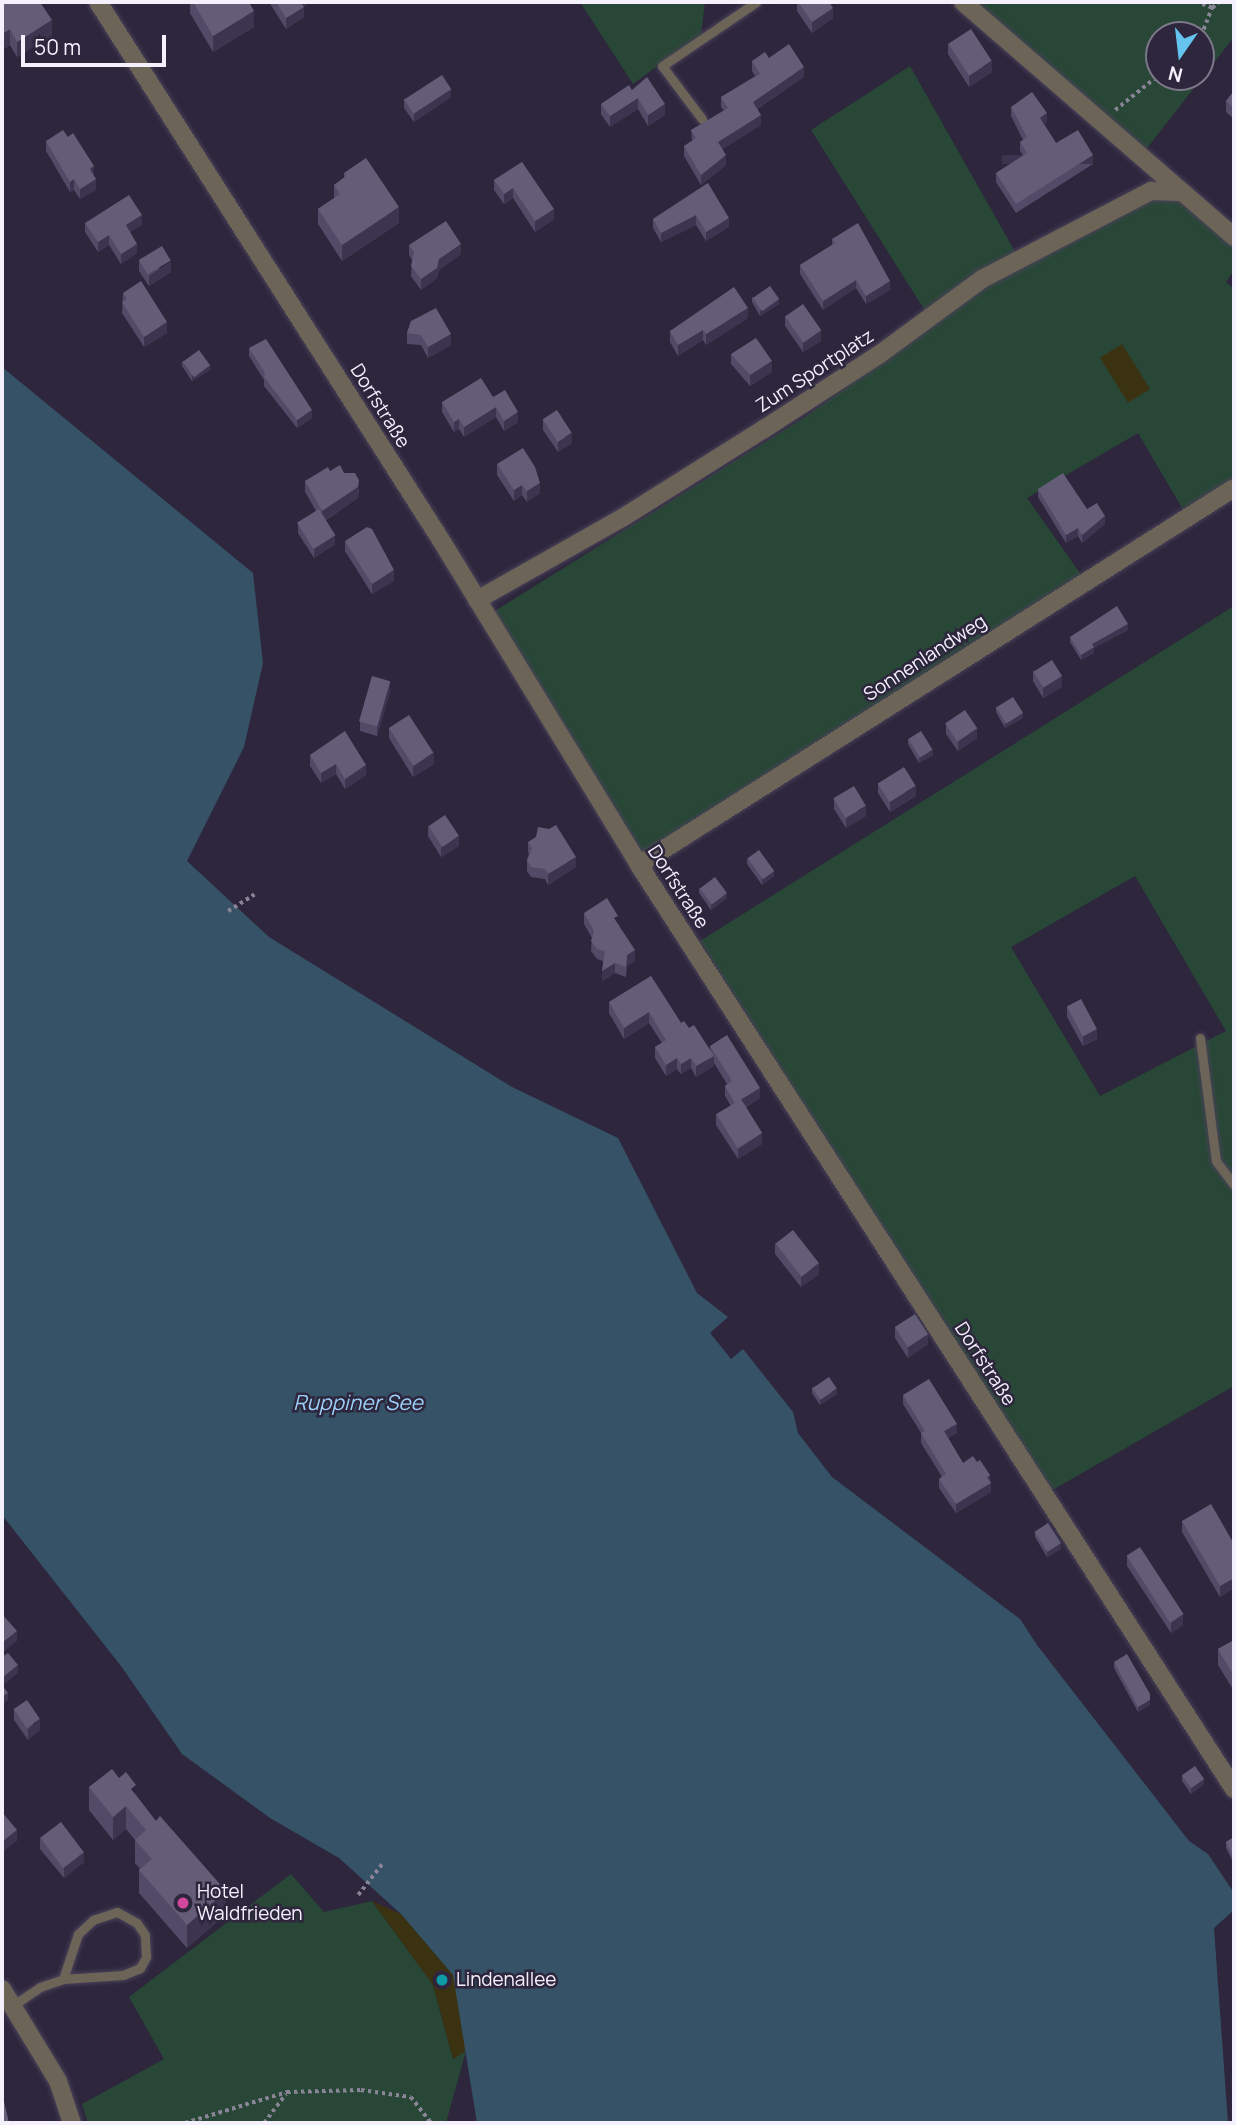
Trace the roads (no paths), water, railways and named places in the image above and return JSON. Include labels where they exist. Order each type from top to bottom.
[{"type":"street","name":"Dorfstraße","points":[[98,2],[477,600],[639,865],[1234,1789]]},
{"type":"street","points":[[963,2],[1103,120],[1179,192],[1234,237]]},
{"type":"street","name":"Zum Sportplatz","points":[[477,600],[622,518],[764,429],[880,354],[982,279],[1151,191],[1179,192]]},
{"type":"street","name":"Sonnenlandweg","points":[[639,865],[1234,488]]},
{"type":"street","points":[[2,1989],[58,2081],[72,2123]]},
{"type":"lane","points":[[702,119],[662,66],[756,2]]},
{"type":"lane","points":[[1200,1038],[1216,1161],[1234,1185]]},
{"type":"lane","points":[[12,2006],[40,1987],[63,1979],[123,1975],[140,1968],[146,1957],[145,1935],[137,1923],[117,1912],[93,1920],[78,1934],[63,1979]]},
{"type":"water","name":"Ruppiner See","points":[[2,367],[253,573],[263,663],[244,747],[187,861],[269,937],[512,1087],[618,1138],[697,1293],[728,1317],[710,1333],[731,1359],[743,1349],[793,1412],[798,1433],[832,1477],[1020,1619],[1037,1645],[1189,1841],[1208,1854],[1234,1893],[1234,1910],[1214,1928],[1228,2123],[477,2123],[453,1975],[401,1914],[339,1858],[270,1818],[182,1754],[121,1666],[2,1515]]},
{"type":"place","name":"Hotel Waldfrieden","points":[[183,1903]]},
{"type":"place","name":"Lindenallee","points":[[442,1980]]}]
